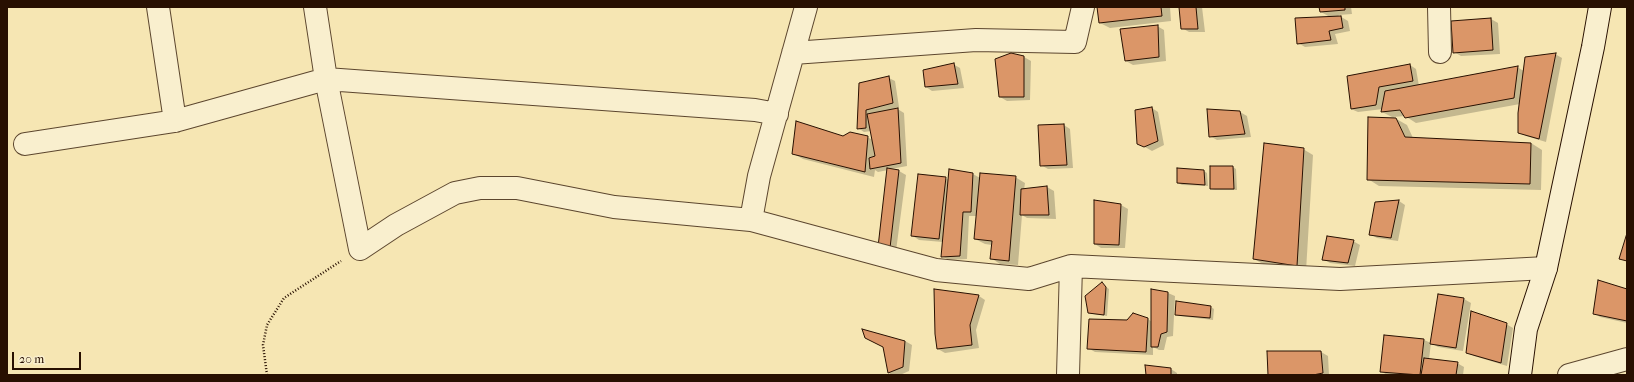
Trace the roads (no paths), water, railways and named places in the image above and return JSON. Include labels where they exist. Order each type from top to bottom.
[{"type":"street","points":[[158,7],[175,121]]},
{"type":"street","points":[[315,7],[326,78],[360,249],[396,225],[455,193],[480,188],[517,188],[614,207],[751,220],[936,270],[1029,279],[1071,266],[1340,279],[1546,268]]},
{"type":"street","points":[[751,220],[759,176],[806,7]]},
{"type":"street","points":[[792,53],[976,40],[1075,42],[1082,7]]},
{"type":"street","points":[[1439,7],[1440,52]]},
{"type":"street","points":[[1520,375],[1526,329],[1546,268],[1593,47],[1600,7]]},
{"type":"street","points":[[25,144],[175,121],[326,78],[755,110],[777,114]]},
{"type":"street","points":[[1068,375],[1071,266]]},
{"type":"street","points":[[1569,375],[1627,359]]}]
